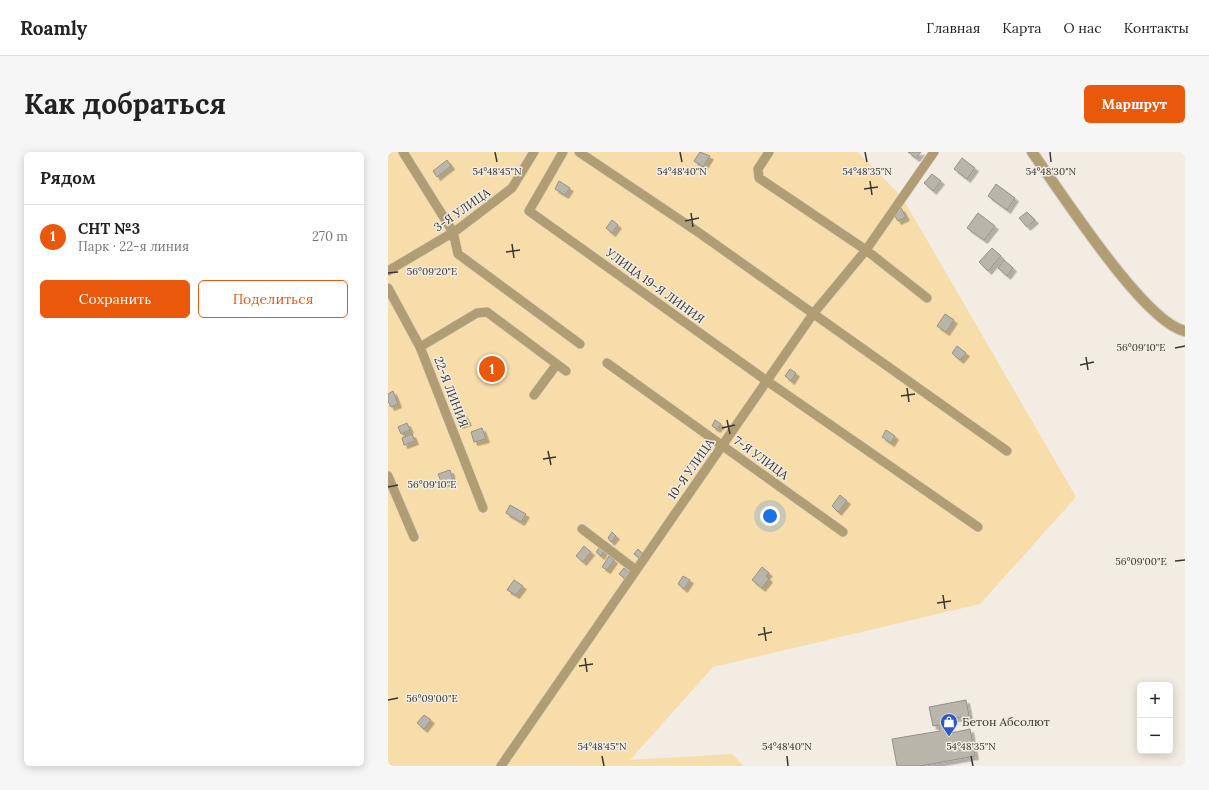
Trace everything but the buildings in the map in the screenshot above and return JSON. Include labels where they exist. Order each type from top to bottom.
[{"type":"street","points":[[403,152],[453,232],[458,254],[580,344]]},
{"type":"street","name":"3-Я УЛИЦА","points":[[388,271],[453,232],[512,188],[534,152]]},
{"type":"street","name":"УЛИЦА 19-Я ЛИНИЯ","points":[[563,152],[529,211],[767,381],[978,527]]},
{"type":"street","points":[[579,152],[698,232],[1007,451]]},
{"type":"street","points":[[769,152],[758,170],[759,178],[866,250],[927,298]]},
{"type":"street","name":"10-Я УЛИЦА","points":[[501,766],[813,314],[866,250],[934,152]]},
{"type":"street","points":[[1032,152],[1117,270],[1155,313],[1185,331]]},
{"type":"street","name":"22-Я ЛИНИЯ","points":[[388,288],[420,347],[483,508]]},
{"type":"street","points":[[420,347],[477,313],[487,312],[566,371]]},
{"type":"street","name":"7-Я УЛИЦА","points":[[607,363],[843,532]]},
{"type":"street","points":[[534,395],[557,364]]},
{"type":"street","points":[[388,476],[414,537]]},
{"type":"street","points":[[582,529],[636,570]]},
{"type":"shaded area","points":[[388,152],[858,152],[902,197],[1076,497],[980,604],[713,667],[630,760],[732,754],[744,766],[388,766]]},
{"type":"place","name":"СНТ №3","points":[[492,369]]},
{"type":"place","name":"Бетон Абсолют","points":[[949,737]]}]
